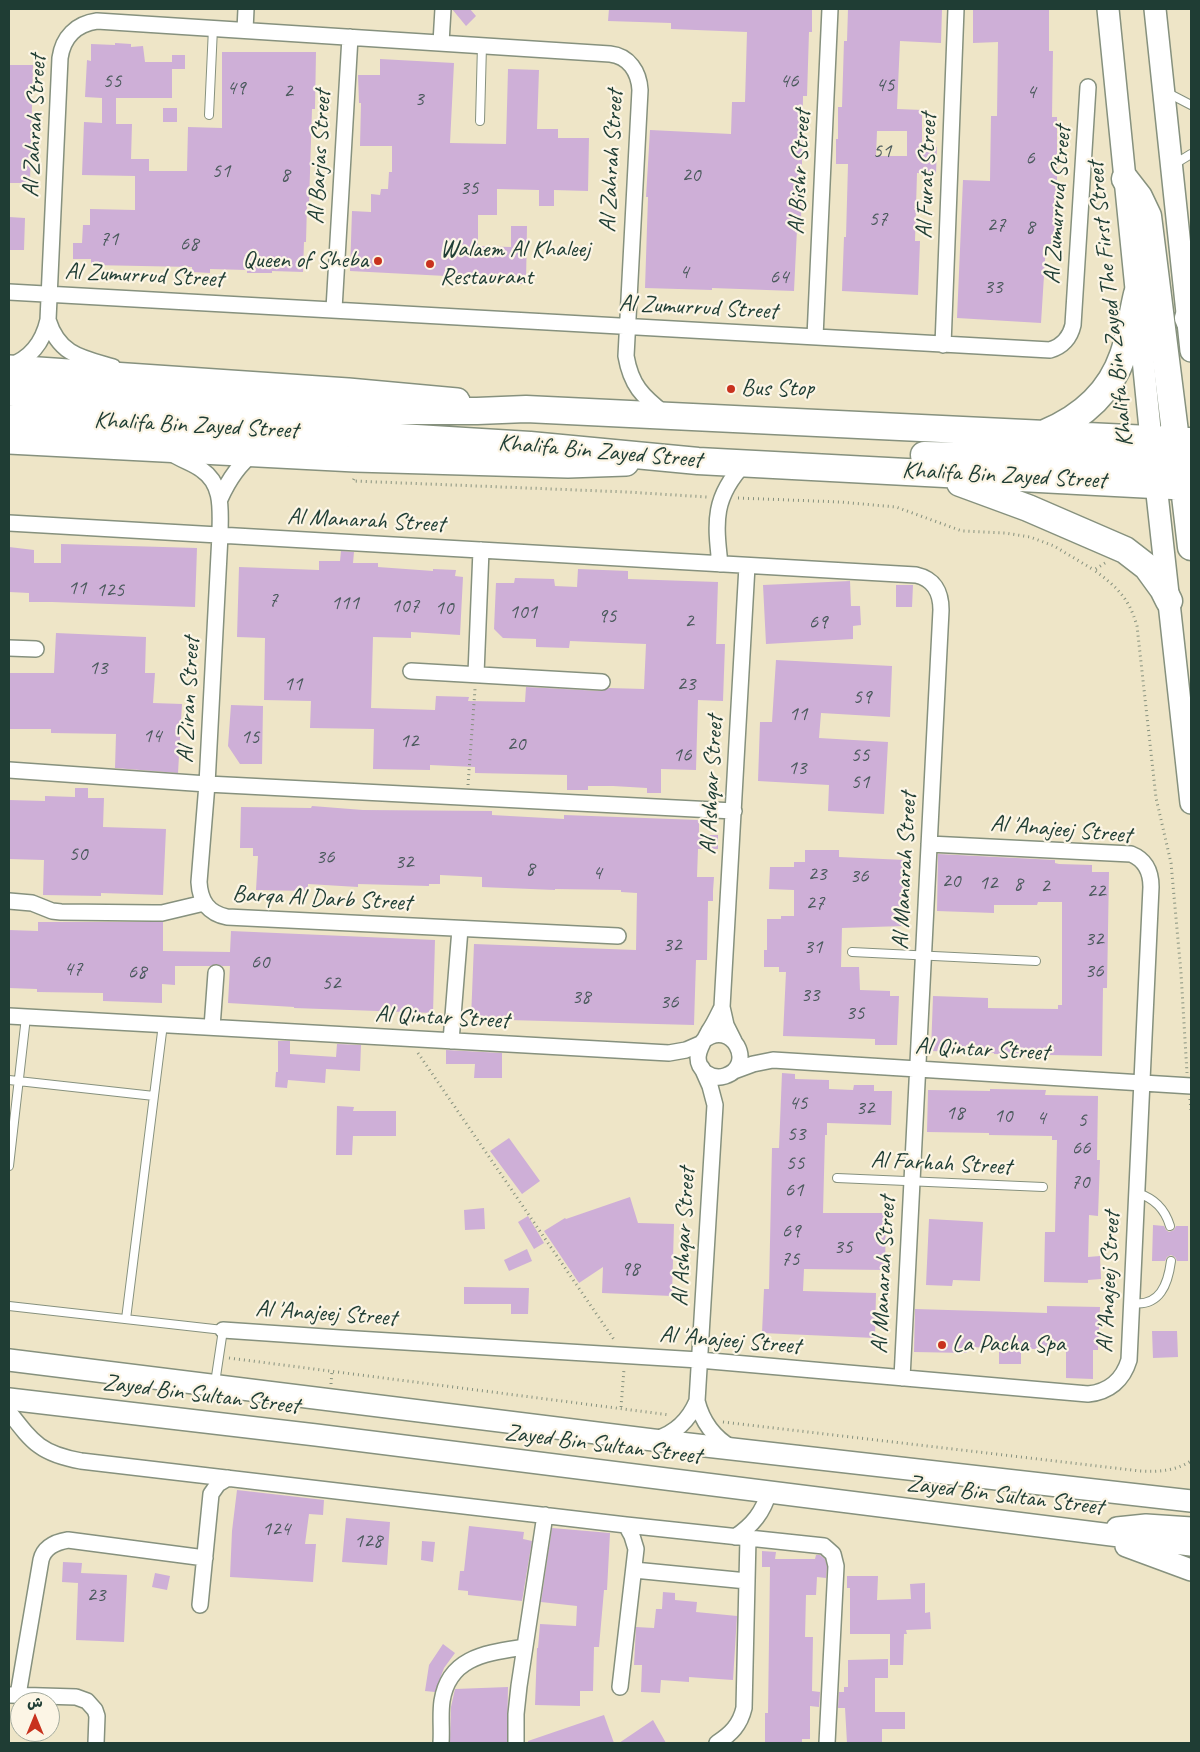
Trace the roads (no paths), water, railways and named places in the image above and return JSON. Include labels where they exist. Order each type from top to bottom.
[{"type":"highway","points":[[1125,179],[1139,196],[1150,226],[1177,462],[1191,547]]},
{"type":"highway","points":[[1045,433],[1069,422],[1099,397],[1123,355],[1137,294]]},
{"type":"highway","name":"Khalifa Bin Zayed Street","points":[[9,392],[382,411],[448,412],[526,409],[1045,433],[1177,462]]},
{"type":"highway","name":"Khalifa Bin Zayed Street","points":[[9,418],[351,434],[530,445],[698,461],[930,472],[1177,462]]},
{"type":"highway","points":[[892,470],[910,458],[926,455],[1177,462]]},
{"type":"highway","points":[[930,472],[1001,497],[1125,550],[1147,567],[1169,601]]},
{"type":"main road","name":"Khalifa Bin Zayed The First Street","points":[[1108,9],[1137,294],[1177,462],[1169,601],[1191,803]]},
{"type":"main road","points":[[1155,9],[1190,321],[1191,351]]},
{"type":"main road","points":[[9,367],[364,392],[526,409]]},
{"type":"main road","points":[[9,441],[355,459],[568,465],[698,461]]},
{"type":"main road","name":"Zayed Bin Sultan Street","points":[[9,1360],[653,1440],[1191,1501]]},
{"type":"main road","name":"Zayed Bin Sultan Street","points":[[9,1399],[316,1435],[1191,1545]]},
{"type":"main road","points":[[1169,1499],[1191,1492]]},
{"type":"main road","points":[[1095,1534],[1128,1526],[1146,1525],[1191,1528]]},
{"type":"main road","points":[[1095,1534],[1191,1570]]},
{"type":"street","points":[[245,30],[246,9]]},
{"type":"street","points":[[441,43],[443,9]]},
{"type":"street","name":"Al Bishr Street","points":[[815,337],[830,9]]},
{"type":"street","name":"Al Furat Street","points":[[943,345],[956,9]]},
{"type":"street","name":"Al Zahrah Street","points":[[9,367],[21,360],[36,347],[42,339],[48,320],[60,58],[68,35],[81,25],[97,21],[616,54],[627,61],[636,71],[640,90],[626,356],[632,378],[642,394],[666,415]]},
{"type":"street","name":"Al Barjas Street","points":[[334,309],[350,37]]},
{"type":"street","name":"Al Zumurrud Street","points":[[9,292],[1050,350],[1063,344],[1068,339],[1073,324],[1088,87]]},
{"type":"street","name":"Al Zahrah Street","points":[[48,320],[55,338],[69,352],[145,377]]},
{"type":"street","name":"Al Ziran Street","points":[[165,449],[209,476],[218,491],[220,499],[220,535],[207,784],[199,882],[200,894],[204,903]]},
{"type":"street","name":"Al Ziran Street","points":[[220,499],[238,468],[255,453]]},
{"type":"street","points":[[720,564],[716,529],[720,505],[730,482],[745,463]]},
{"type":"street","name":"Al Manarah Street","points":[[9,523],[916,575],[929,580],[940,597],[941,610],[902,1378]]},
{"type":"street","points":[[476,674],[480,550]]},
{"type":"street","name":"Al Ashqar Street","points":[[735,1042],[726,1025],[722,1007],[747,566]]},
{"type":"street","points":[[9,648],[36,649]]},
{"type":"street","points":[[411,670],[602,682]]},
{"type":"street","points":[[9,770],[207,784],[734,811]]},
{"type":"street","name":"Al 'Anajeej Street","points":[[223,1330],[699,1360],[1088,1394],[1105,1390],[1118,1381],[1129,1360],[1151,888],[1150,873],[1145,863],[1131,854],[929,844]]},
{"type":"street","name":"Barqa Al Darb Street","points":[[9,901],[32,903],[62,912],[125,913],[162,913],[204,903],[213,913],[227,917],[618,936]]},
{"type":"street","points":[[451,1041],[460,929]]},
{"type":"street","points":[[212,1027],[216,973]]},
{"type":"street","name":"Al Ashqar Street","points":[[703,1042],[722,1007]]},
{"type":"street","name":"Al Qintar Street","points":[[9,1016],[669,1053],[686,1050],[703,1042]]},
{"type":"street","points":[[718,1034],[729,1037],[735,1042],[740,1058],[733,1071],[722,1077],[716,1077],[701,1067],[698,1052],[703,1042],[708,1038],[718,1034]]},
{"type":"street","name":"Al Qintar Street","points":[[735,1042],[773,1060]]},
{"type":"street","name":"Al Qintar Street","points":[[669,1053],[701,1067]]},
{"type":"street","name":"Al Qintar Street","points":[[733,1071],[773,1060],[1190,1085]]},
{"type":"street","name":"Al Ashqar Street","points":[[701,1067],[710,1086],[714,1106],[697,1401],[699,1411],[708,1427],[720,1440],[734,1449]]},
{"type":"street","name":"Al Ashqar Street","points":[[714,1106],[733,1071]]},
{"type":"street","points":[[653,1440],[672,1432],[680,1426],[693,1410],[697,1401]]},
{"type":"street","points":[[9,1412],[32,1440],[47,1452],[81,1461],[742,1538],[818,1544],[829,1549],[836,1560],[827,1743]]},
{"type":"street","points":[[196,1474],[205,1483],[210,1494],[200,1605]]},
{"type":"street","points":[[210,1494],[218,1484],[228,1478]]},
{"type":"street","points":[[717,1743],[734,1731],[739,1724],[744,1708],[747,1581],[742,1538],[766,1503],[769,1492]]},
{"type":"street","points":[[516,1743],[517,1700],[545,1515]]},
{"type":"street","points":[[620,1687],[636,1549],[626,1524]]},
{"type":"street","points":[[636,1549],[644,1537],[654,1528]]},
{"type":"street","points":[[15,1692],[42,1554],[52,1544],[68,1540],[204,1558]]},
{"type":"street","points":[[634,1570],[747,1581]]},
{"type":"street","points":[[441,1743],[442,1702],[444,1692],[454,1674],[476,1656],[525,1647]]},
{"type":"street","points":[[60,1696],[76,1697],[87,1701],[95,1710],[97,1716],[96,1743]]},
{"type":"lane","points":[[209,115],[213,28]]},
{"type":"lane","points":[[480,121],[482,45]]},
{"type":"lane","points":[[1164,90],[1173,97],[1191,105]]},
{"type":"lane","points":[[1172,167],[1191,154]]},
{"type":"lane","points":[[852,952],[1036,961]]},
{"type":"lane","points":[[9,1166],[26,1017]]},
{"type":"lane","points":[[126,1319],[163,1024]]},
{"type":"lane","points":[[9,1080],[154,1096]]},
{"type":"lane","name":"Al Farhah Street","points":[[837,1178],[1043,1187]]},
{"type":"lane","points":[[1137,1193],[1158,1205],[1168,1218],[1170,1226]]},
{"type":"lane","points":[[1132,1303],[1144,1303],[1159,1295],[1166,1283],[1171,1261]]},
{"type":"lane","name":"Al 'Anajeej Street","points":[[9,1306],[223,1330],[215,1385]]},
{"type":"place","name":"Queen of Sheba","points":[[378,261]]},
{"type":"place","name":"Walaem Al Khaleej Restaurant","points":[[430,264]]},
{"type":"place","name":"Bus Stop","points":[[731,389]]},
{"type":"place","name":"La Pacha Spa","points":[[942,1345]]}]
